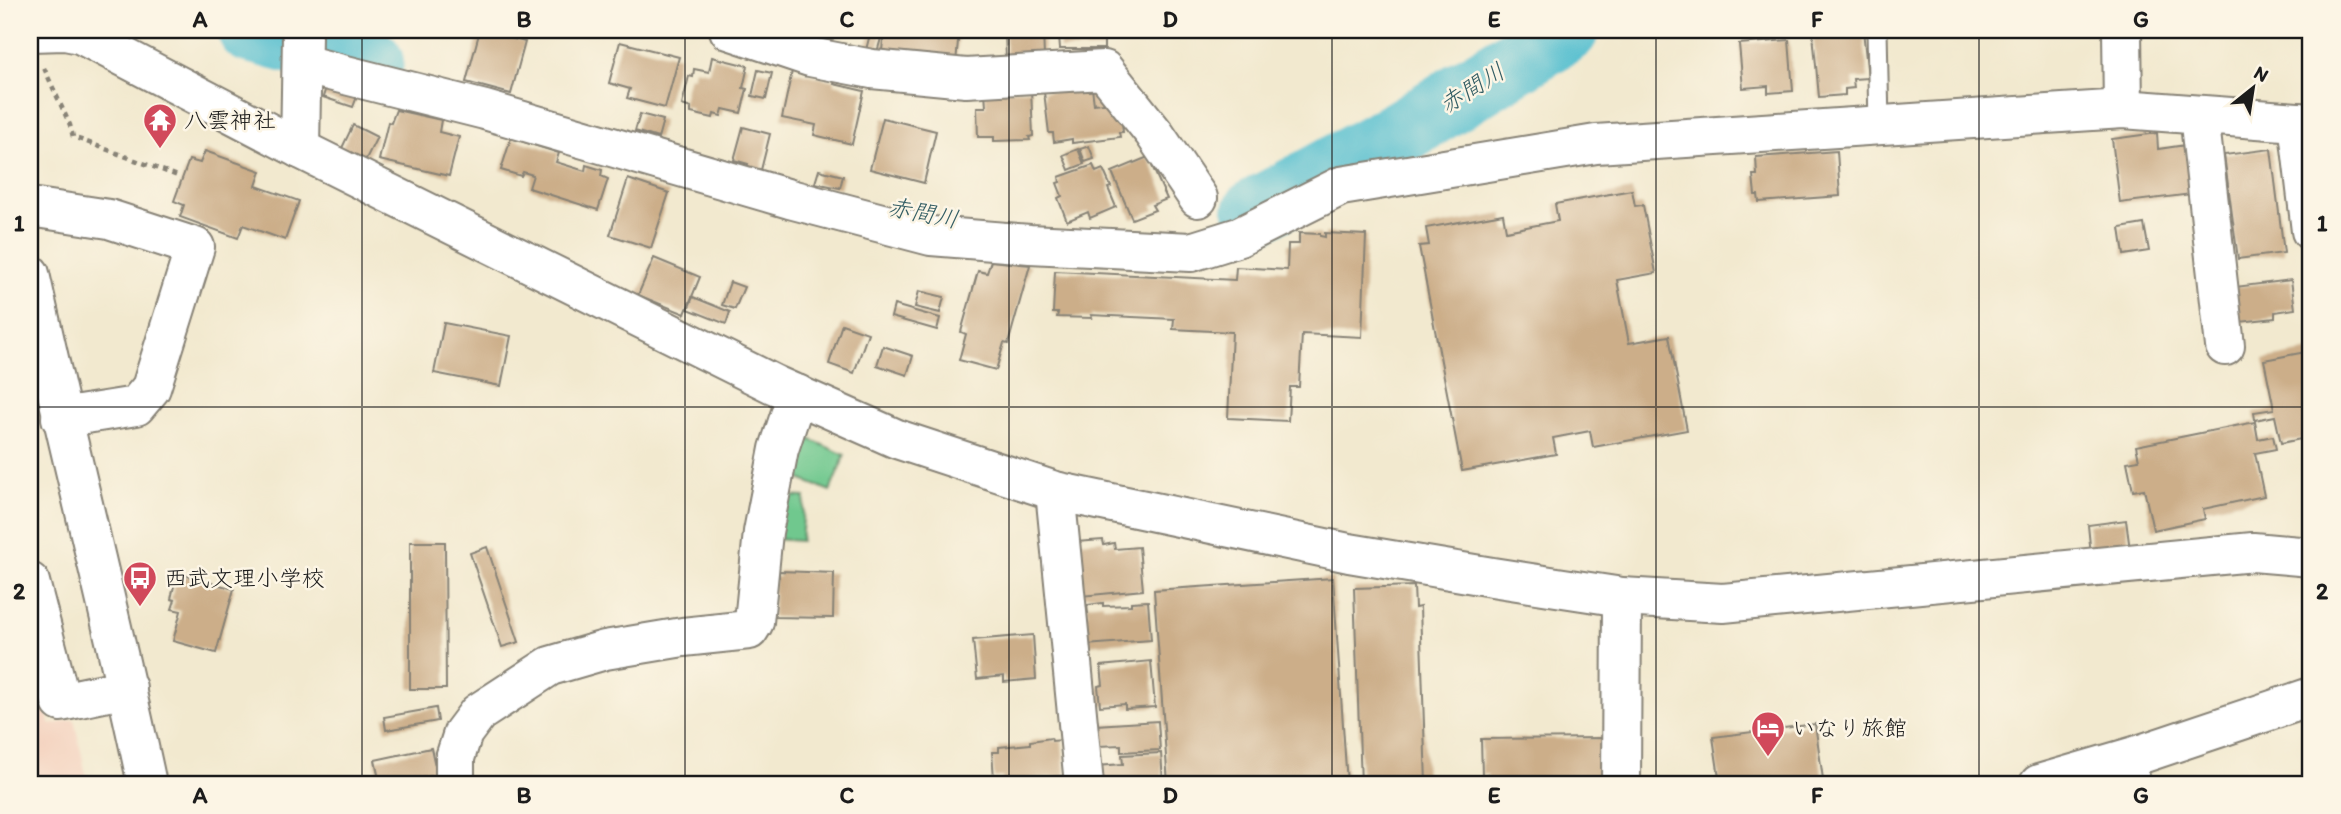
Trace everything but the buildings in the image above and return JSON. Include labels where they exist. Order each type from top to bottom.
[{"type":"street","points":[[729,30],[810,57],[872,69],[966,78],[1104,69],[1154,134],[1198,198]]},
{"type":"street","points":[[2122,30],[2123,109]]},
{"type":"street","points":[[49,37],[80,34],[300,149],[797,394],[897,439],[1055,491],[1349,553],[1622,597],[1723,603],[2253,552],[2311,557]]},
{"type":"street","points":[[300,149],[301,46],[485,110],[790,199],[931,236],[1191,252],[1239,237],[1341,186],[1596,144],[2123,109],[2305,123],[2311,231]]},
{"type":"street","points":[[2199,115],[2225,346]]},
{"type":"street","points":[[30,206],[109,219],[195,247],[151,388],[136,406],[61,418]]},
{"type":"street","points":[[30,274],[147,784]]},
{"type":"street","points":[[455,784],[454,758],[463,733],[478,713],[550,666],[605,650],[748,630],[754,622],[763,532],[779,449],[797,394]]},
{"type":"street","points":[[1055,491],[1084,784]]},
{"type":"street","points":[[30,582],[61,702],[127,688]]},
{"type":"street","points":[[1621,784],[1622,597]]},
{"type":"street","points":[[2039,784],[2138,770],[2311,697]]},
{"type":"lane","points":[[1877,30],[1879,125]]},
{"type":"path","points":[[49,37],[73,137],[178,176]]},
{"type":"shaded area","points":[[30,645],[50,725],[74,719],[88,784],[30,784]]},
{"type":"green space","points":[[794,432],[845,455],[830,491],[784,473]]},
{"type":"green space","points":[[778,496],[805,497],[801,541],[775,539]]},
{"type":"waterway","name":"赤間川","points":[[250,30],[371,62]]},
{"type":"waterway","name":"赤間川","points":[[1256,211],[1399,133],[1566,30]]},
{"type":"place","name":"八雲神社","points":[[160,150]]},
{"type":"place","name":"西武文理小学校","points":[[140,608]]},
{"type":"place","name":"いなり旅館","points":[[1768,758]]}]
